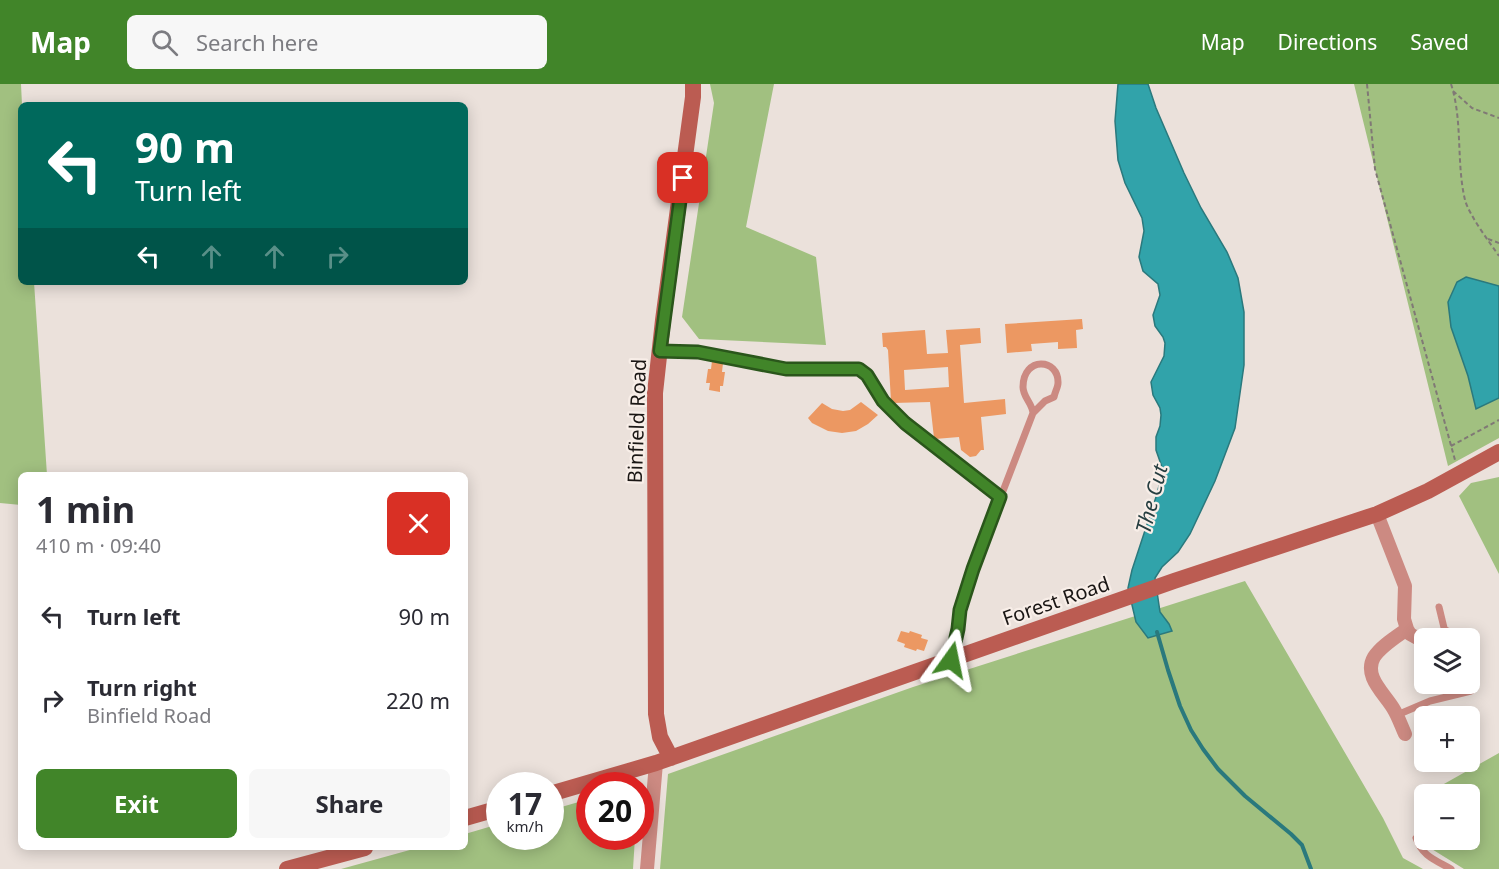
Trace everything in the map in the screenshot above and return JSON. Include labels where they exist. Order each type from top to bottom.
[{"type":"main road","name":"Binfield Road","points":[[663,760],[656,714],[655,393],[693,84]]},
{"type":"main road","name":"Forest Road","points":[[564,790],[663,760],[1120,600],[1377,514],[1428,491],[1499,452]]},
{"type":"main road","points":[[468,817],[486,812]]},
{"type":"main road","points":[[287,869],[358,850]]},
{"type":"street","points":[[1377,514],[1405,586],[1404,619],[1407,629],[1414,636]]},
{"type":"street","points":[[1405,734],[1397,715],[1372,676],[1371,667],[1378,652],[1407,629]]},
{"type":"street","points":[[647,869],[663,760]]},
{"type":"lane","points":[[660,351],[698,352],[786,369],[859,369],[867,375],[883,401],[905,423],[1000,497]]},
{"type":"lane","points":[[951,660],[960,610],[1000,497],[1033,413],[1054,396],[1058,383],[1056,373],[1052,367],[1044,364],[1030,367],[1024,375],[1023,393],[1032,406],[1033,413]]},
{"type":"lane","points":[[1439,607],[1444,628]]},
{"type":"lane","points":[[1397,715],[1430,701],[1459,694]]},
{"type":"lane","points":[[1422,850],[1451,869]]},
{"type":"path","points":[[1367,84],[1375,169],[1451,446],[1499,420]]},
{"type":"path","points":[[1451,84],[1458,125],[1460,168],[1466,203],[1499,256]]},
{"type":"path","points":[[1453,91],[1472,108],[1499,118]]},
{"type":"path","points":[[1487,239],[1499,243]]},
{"type":"green space","points":[[0,84],[21,84],[22,102],[18,102],[18,285],[34,285],[47,472],[18,472],[18,505],[0,503]]},
{"type":"green space","points":[[710,84],[774,84],[746,227],[816,257],[826,345],[699,339],[682,317],[714,103]]},
{"type":"green space","points":[[1354,84],[1499,84],[1499,286],[1466,277],[1468,376],[1476,409],[1499,398],[1499,438],[1448,466]]},
{"type":"green space","points":[[1499,477],[1499,574],[1459,496],[1471,483]]},
{"type":"green space","points":[[1245,581],[1383,818],[1403,858],[1423,869],[660,869],[668,774],[913,687]]},
{"type":"green space","points":[[1499,753],[1499,869],[1464,869],[1433,850],[1480,850],[1480,784],[1444,784],[1465,772],[1480,772],[1480,764]]},
{"type":"green space","points":[[576,803],[576,850],[634,850],[633,869],[341,869],[410,850],[468,850],[468,833],[486,828],[486,850],[564,850],[564,806]]},
{"type":"water","points":[[1118,84],[1148,84],[1184,173],[1201,208],[1227,252],[1238,278],[1244,312],[1244,365],[1235,428],[1215,481],[1190,534],[1178,552],[1162,567],[1155,578],[1160,612],[1172,631],[1148,638],[1136,622],[1128,588],[1163,470],[1156,450],[1156,437],[1161,415],[1153,395],[1151,382],[1164,356],[1165,343],[1155,326],[1153,315],[1160,295],[1158,284],[1143,271],[1139,257],[1144,231],[1142,218],[1125,183],[1118,160],[1115,121]]},
{"type":"water","points":[[1466,277],[1499,286],[1499,398],[1476,409],[1468,376],[1451,327],[1448,302],[1457,282]]},
{"type":"building","points":[[1082,319],[1083,329],[1076,330],[1077,348],[1058,349],[1058,342],[1031,344],[1032,351],[1007,353],[1005,324]]},
{"type":"building","points":[[980,328],[981,343],[960,345],[964,403],[1005,399],[1006,414],[981,417],[984,450],[976,456],[970,457],[961,450],[959,437],[934,438],[930,402],[893,403],[891,401],[888,350],[883,347],[882,333],[925,330],[927,354],[948,353],[946,330]],"holes":[[[948,367],[949,387],[905,390],[904,370]]]},
{"type":"building","points":[[712,361],[723,363],[722,372],[725,372],[720,392],[709,390],[710,383],[706,383]]},
{"type":"building","points":[[861,402],[878,415],[856,431],[842,433],[828,431],[812,423],[808,418],[822,403],[832,409],[843,411],[850,410]]},
{"type":"building","points":[[901,631],[922,635],[921,638],[928,640],[924,651],[904,647],[905,644],[897,641]]},
{"type":"waterway","name":"The Cut","points":[[1157,632],[1180,706],[1203,749],[1218,769],[1245,796],[1302,845],[1311,869]]},
{"type":"route","points":[[683,178],[660,351],[698,352],[786,369],[859,369],[867,375],[883,401],[905,423],[1000,497],[960,610],[951,660]]}]
